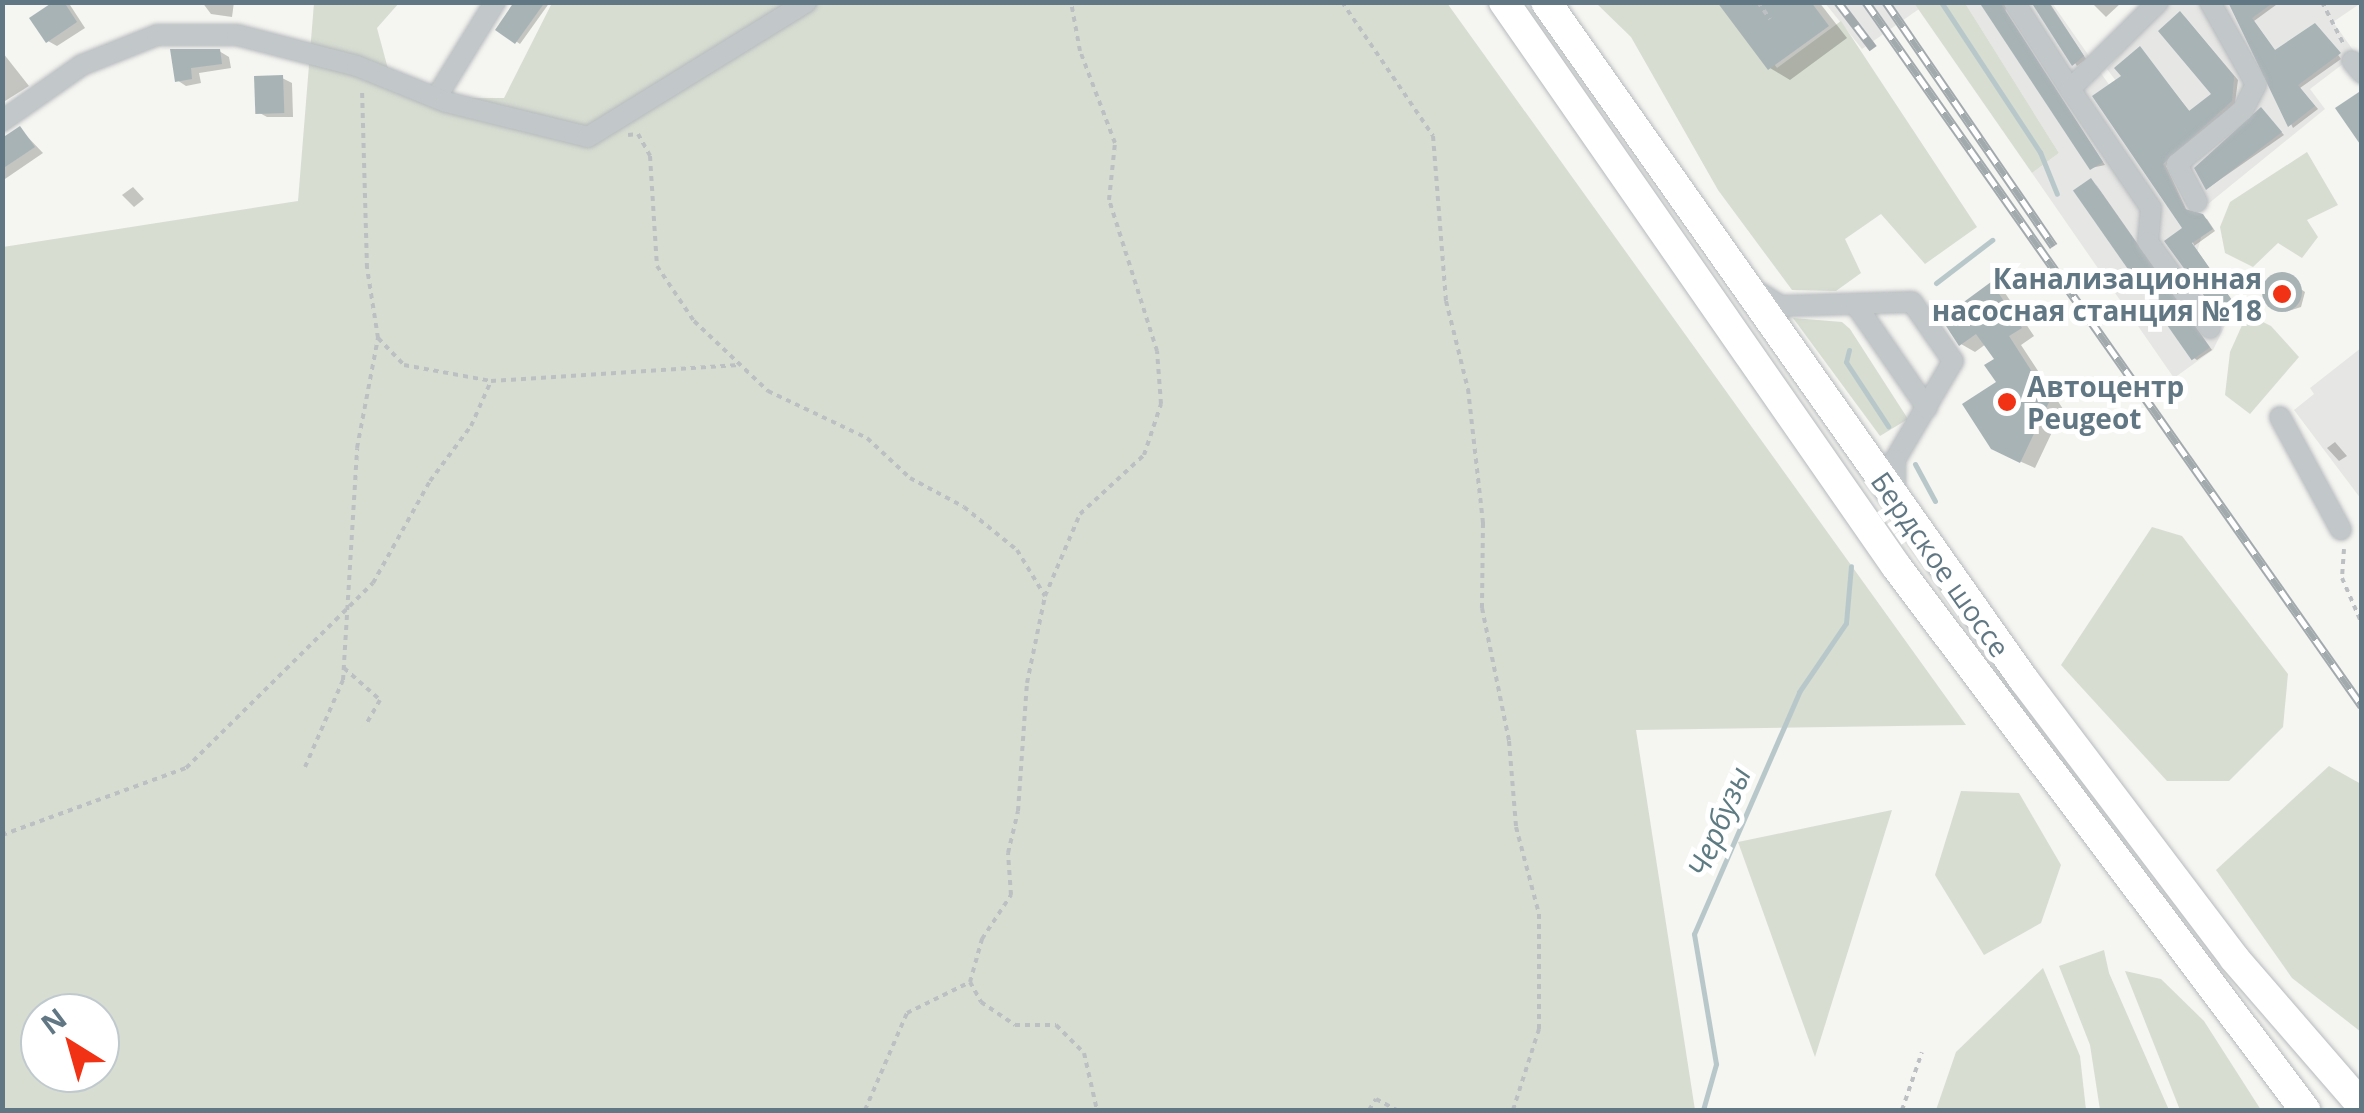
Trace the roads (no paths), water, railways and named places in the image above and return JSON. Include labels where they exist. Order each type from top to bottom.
[{"type":"highway","name":"Бердское шоссе","points":[[1504,2],[1961,655],[2300,1107]]},
{"type":"highway","name":"Бердское шоссе","points":[[1546,2],[1990,634],[2234,958],[2362,1106]]},
{"type":"highway","points":[[1961,655],[1990,634]]},
{"type":"street","points":[[436,98],[495,2]]},
{"type":"street","points":[[2,121],[82,65],[158,35],[237,35],[436,98],[588,137],[807,2]]},
{"type":"street","points":[[2014,2],[2151,208],[2148,242],[2210,328]]},
{"type":"street","points":[[2070,89],[2158,2]]},
{"type":"street","points":[[2196,202],[2177,164],[2244,110],[2256,84],[2210,2]]},
{"type":"street","points":[[1747,284],[1782,306],[1912,302],[1942,344],[1953,361],[1894,460],[1894,499]]},
{"type":"street","points":[[1856,305],[1926,408]]},
{"type":"street","points":[[2280,417],[2342,530]]},
{"type":"waterway","points":[[1941,2],[2040,152],[2057,194]]},
{"type":"waterway","points":[[1936,283],[1992,240]]},
{"type":"waterway","points":[[1849,350],[1846,362],[1888,426]]},
{"type":"waterway","points":[[1915,464],[1935,501]]},
{"type":"waterway","name":"Чербузы","points":[[1703,1110],[1716,1064],[1694,934],[1799,692],[1846,623],[1851,566]]},
{"type":"railway","points":[[1838,2],[1873,48]]},
{"type":"railway","points":[[1866,2],[2362,706]]},
{"type":"railway","points":[[1886,2],[2054,246]]},
{"type":"place","name":"Канализационная насосная станция №18","points":[[2282,294]]},
{"type":"place","name":"Автоцентр Peugeot","points":[[2007,402]]}]
